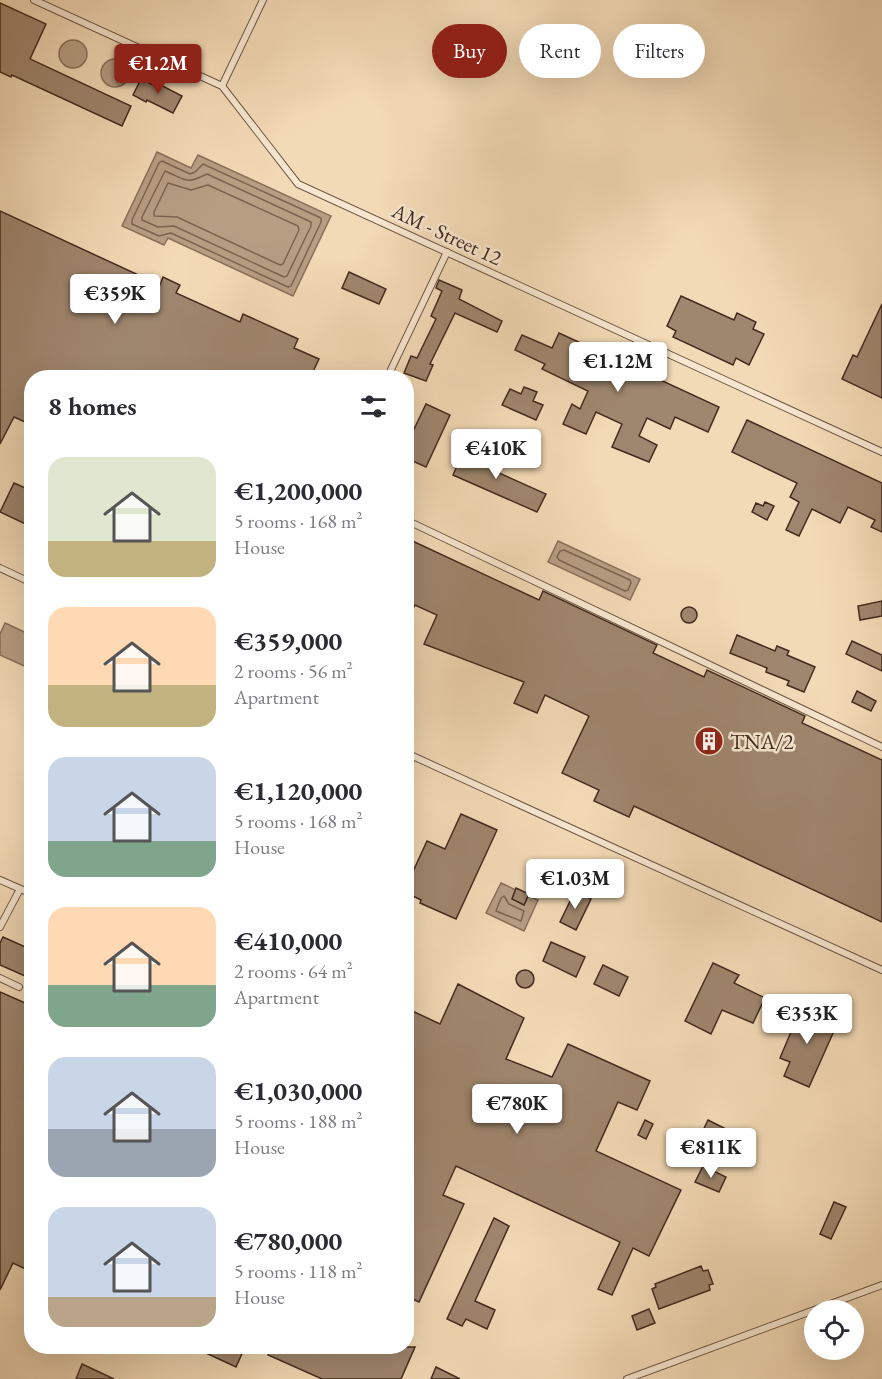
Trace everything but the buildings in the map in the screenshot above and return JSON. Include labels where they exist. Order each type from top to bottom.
[{"type":"lane","name":"AM - Street 12","points":[[34,0],[222,86],[298,184],[882,452]]},
{"type":"lane","points":[[222,86],[263,0]]},
{"type":"lane","points":[[391,370],[447,252]]},
{"type":"lane","points":[[414,524],[882,747]]},
{"type":"lane","points":[[0,568],[24,579]]},
{"type":"lane","points":[[414,757],[882,970]]},
{"type":"lane","points":[[0,880],[24,891]]},
{"type":"lane","points":[[0,927],[20,889]]},
{"type":"lane","points":[[0,978],[19,987]]},
{"type":"lane","points":[[627,1379],[882,1285]]},
{"type":"water","points":[[73,40],[83,44],[87,54],[83,64],[73,68],[63,64],[59,54],[63,44]]},
{"type":"water","points":[[115,59],[125,63],[129,73],[125,83],[115,87],[105,83],[101,73],[105,63]]},
{"type":"water","points":[[157,152],[191,168],[198,155],[331,216],[293,296],[168,238],[164,245],[122,226]]},
{"type":"water","points":[[558,541],[640,579],[630,600],[548,562]]},
{"type":"water","points":[[5,623],[24,632],[24,666],[0,655],[0,634]]},
{"type":"water","points":[[501,883],[516,890],[512,899],[524,905],[528,896],[538,900],[524,931],[486,913]]},
{"type":"place","name":"TNA/2","points":[[709,741]]}]
